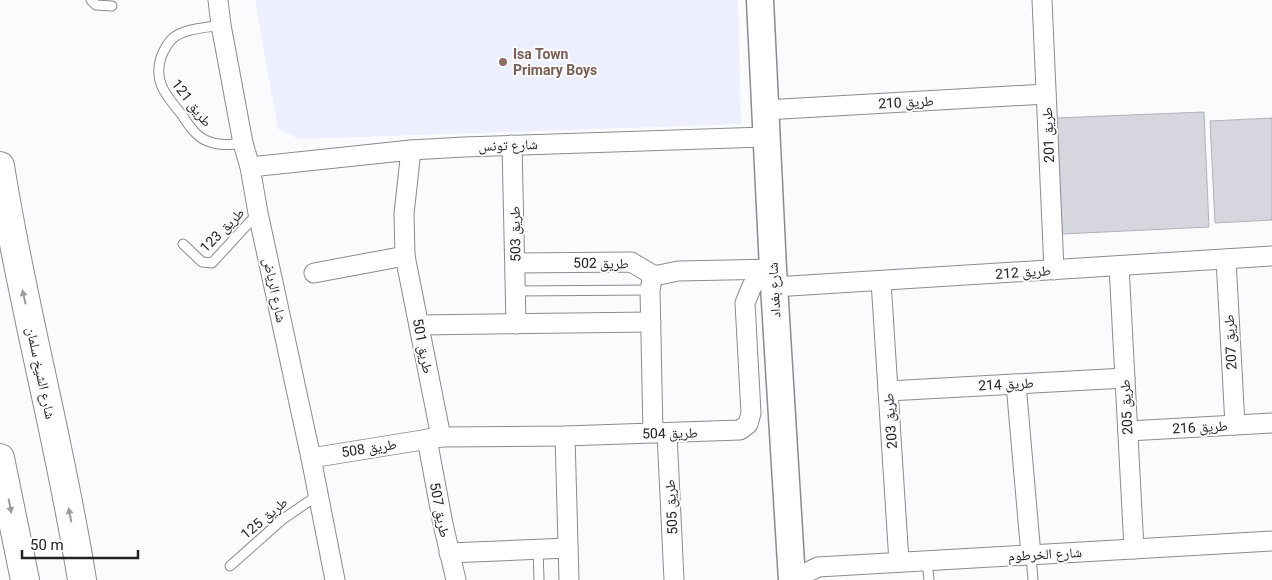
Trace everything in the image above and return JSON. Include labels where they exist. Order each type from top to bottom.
[{"type":"main road","name":"شارع الشيخ سلمان","points":[[0,166],[22,286],[64,482],[82,580]]},
{"type":"main road","points":[[0,458],[25,580]]},
{"type":"street","name":"شارع الرياض","points":[[218,0],[243,144],[250,168],[335,580]]},
{"type":"street","name":"شارع بغداد","points":[[760,0],[771,275],[792,580]]},
{"type":"street","name":"طريق 201","points":[[1042,0],[1054,270]]},
{"type":"street","name":"طريق 210","points":[[765,110],[1046,94]]},
{"type":"street","name":"شارع تونس","points":[[250,168],[411,150],[766,137]]},
{"type":"street","name":"طريق 503","points":[[512,145],[516,324]]},
{"type":"street","name":"طريق 501","points":[[411,150],[404,214],[405,256],[419,325],[434,438]]},
{"type":"street","points":[[314,273],[405,256]]},
{"type":"street","name":"طريق 212","points":[[771,275],[881,281],[1272,256]]},
{"type":"street","name":"طريق 207","points":[[1226,259],[1235,425]]},
{"type":"street","name":"طريق 502","points":[[516,263],[632,262],[652,282]]},
{"type":"street","name":"طريق 205","points":[[1119,266],[1134,549]]},
{"type":"street","points":[[660,433],[651,322],[652,282],[659,275],[678,271],[771,275]]},
{"type":"street","name":"طريق 504","points":[[434,438],[734,432],[740,430],[748,424],[751,413],[745,303],[752,286],[771,275]]},
{"type":"street","name":"طريق 203","points":[[881,281],[899,562]]},
{"type":"street","points":[[419,325],[651,322]]},
{"type":"street","name":"طريق 214","points":[[888,391],[1125,378]]},
{"type":"street","points":[[1016,384],[1031,555]]},
{"type":"street","name":"طريق 216","points":[[1128,431],[1272,423]]},
{"type":"street","name":"طريق 505","points":[[660,433],[674,580]]},
{"type":"street","points":[[565,436],[569,580]]},
{"type":"street","name":"طريق 508","points":[[311,458],[434,438]]},
{"type":"street","name":"طريق 507","points":[[434,438],[449,552],[456,580]]},
{"type":"street","name":"شارع الخرطوم","points":[[790,552],[803,562],[818,567],[1272,541]]},
{"type":"street","points":[[449,552],[568,548]]},
{"type":"street","name":"شارع الخرطوم","points":[[792,580],[818,567]]},
{"type":"lane","points":[[91,0],[96,5],[112,6]]},
{"type":"lane","name":"طريق 121","points":[[221,25],[185,32],[173,38],[164,49],[159,65],[159,80],[164,92],[191,127],[203,139],[222,145],[243,144]]},
{"type":"lane","name":"طريق 123","points":[[183,244],[202,262],[212,263],[258,213]]},
{"type":"lane","points":[[516,291],[652,282]]},
{"type":"lane","name":"طريق 125","points":[[230,566],[283,519],[318,495]]},
{"type":"lane","points":[[538,549],[539,580]]},
{"type":"lane","points":[[1031,555],[1032,580]]},
{"type":"lane","points":[[927,561],[929,580]]},
{"type":"shaded area","name":"Isa Town Primary Boys","points":[[255,0],[738,0],[741,124],[299,139],[278,129]]},
{"type":"building","points":[[1204,112],[1209,227],[1062,234],[1056,118]]},
{"type":"building","points":[[1272,118],[1272,220],[1215,223],[1210,121]]},
{"type":"place","name":"Isa Town Primary Boys","points":[[503,62]]}]
